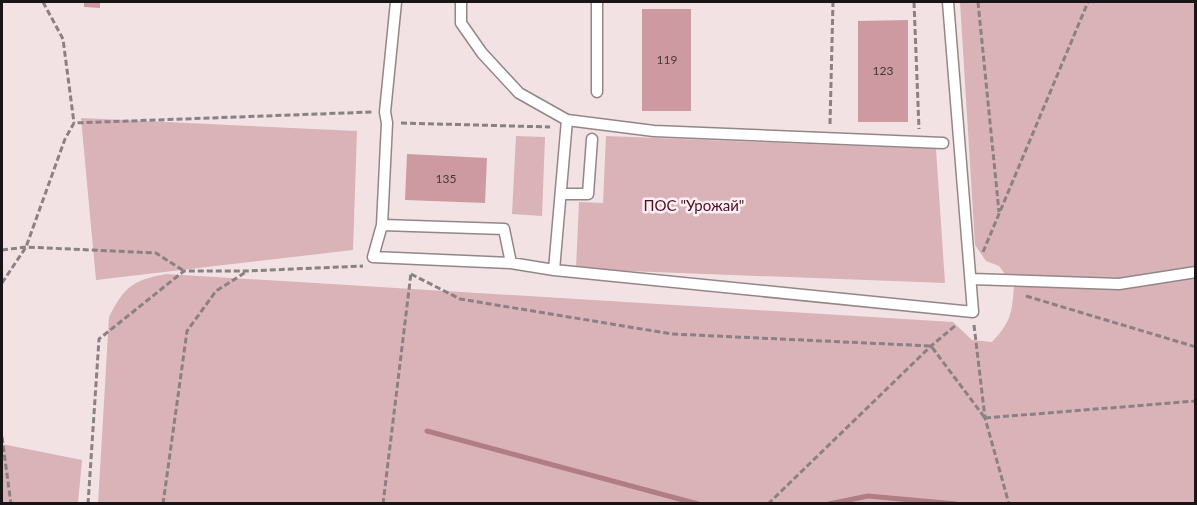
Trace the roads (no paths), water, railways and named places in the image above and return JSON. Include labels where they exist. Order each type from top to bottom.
[{"type":"lane","points":[[396,2],[386,117],[382,225],[373,257],[511,263],[554,270],[973,312],[948,2]]},
{"type":"lane","points":[[461,2],[461,23],[482,53],[519,93],[567,124],[654,131],[943,143]]},
{"type":"lane","points":[[597,2],[597,92]]},
{"type":"lane","points":[[554,270],[567,124]]},
{"type":"lane","points":[[561,194],[588,194],[592,139]]},
{"type":"lane","points":[[382,225],[504,229],[511,263]]},
{"type":"lane","points":[[971,279],[1119,284],[1196,272]]},
{"type":"waterway","points":[[427,431],[698,504]]},
{"type":"waterway","points":[[829,504],[868,496],[956,504]]},
{"type":"park label","name":"ПОС \"Урожай\"","points":[[694,206]]}]
